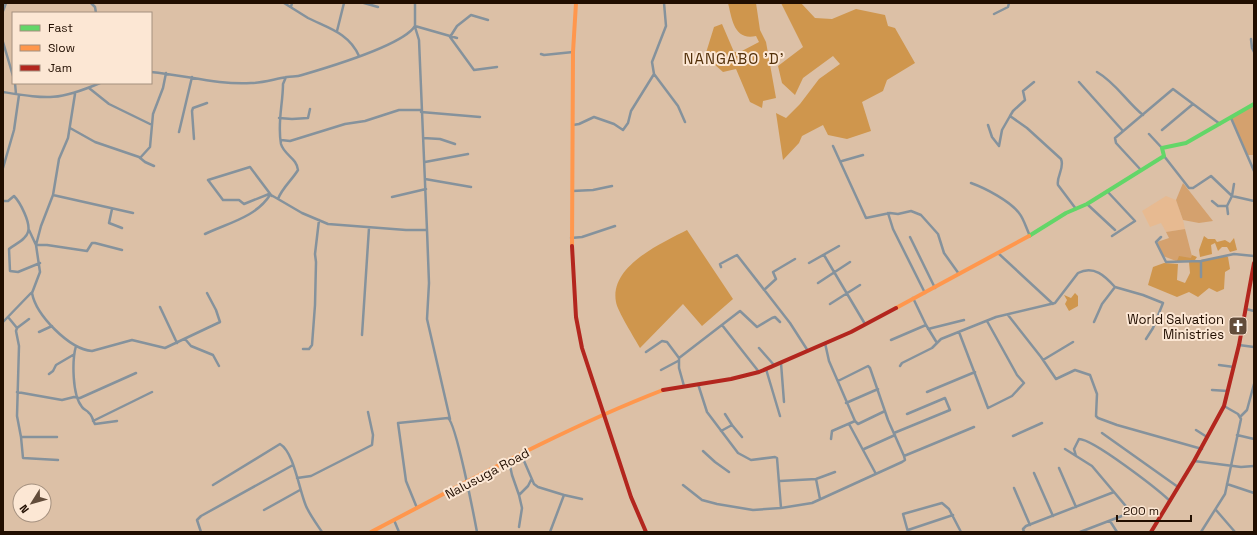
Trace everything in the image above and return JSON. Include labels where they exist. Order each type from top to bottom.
[{"type":"street","points":[[3,10],[6,3]]},
{"type":"street","points":[[91,3],[95,7],[96,12]]},
{"type":"street","points":[[284,3],[300,14],[337,31],[354,45],[359,56]]},
{"type":"street","points":[[291,7],[292,3]]},
{"type":"street","points":[[337,31],[344,3]]},
{"type":"street","points":[[364,3],[378,8]]},
{"type":"street","points":[[415,3],[415,27],[419,40],[421,111],[425,162],[429,283],[427,319],[477,532]]},
{"type":"street","points":[[576,3],[573,52],[571,238],[578,330],[631,497],[646,532]]},
{"type":"street","points":[[664,3],[666,26],[652,62],[654,74],[678,106],[685,122]]},
{"type":"street","points":[[994,14],[1008,7],[1009,3]]},
{"type":"street","points":[[450,37],[457,26],[471,15],[488,20]]},
{"type":"street","points":[[415,27],[457,38]]},
{"type":"street","points":[[152,72],[217,82],[244,83],[272,81],[286,77],[300,76],[359,56],[399,40],[415,27]]},
{"type":"street","points":[[450,37],[474,70],[497,67]]},
{"type":"street","points":[[1251,39],[1254,52]]},
{"type":"street","points":[[3,42],[4,53],[12,73]]},
{"type":"street","points":[[541,54],[573,52]]},
{"type":"street","points":[[1097,72],[1120,89],[1143,115]]},
{"type":"street","points":[[140,158],[150,147],[154,109],[163,88],[166,73]]},
{"type":"street","points":[[573,125],[579,124],[594,117],[614,124],[622,130],[628,123],[630,111],[654,74]]},
{"type":"street","points":[[179,132],[192,77]]},
{"type":"street","points":[[278,199],[280,193],[294,178],[298,170],[295,161],[284,150],[281,140],[279,118],[283,84],[286,77]]},
{"type":"street","points":[[988,125],[992,137],[999,146],[1002,130],[1010,116],[1013,111],[1026,100],[1023,91],[1034,82]]},
{"type":"street","points":[[1079,82],[1123,131]]},
{"type":"street","points":[[3,168],[14,130],[18,94],[15,84]]},
{"type":"street","points":[[3,92],[47,98],[75,94],[98,84]]},
{"type":"street","points":[[89,88],[109,104],[152,125]]},
{"type":"street","points":[[1140,169],[1115,141],[1115,138],[1172,89],[1220,124]]},
{"type":"street","points":[[36,245],[41,226],[53,194],[58,159],[67,142],[75,94]]},
{"type":"street","points":[[194,139],[193,108],[207,103]]},
{"type":"street","points":[[1162,130],[1192,104]]},
{"type":"street","points":[[1162,148],[1186,143],[1254,104]]},
{"type":"street","points":[[279,118],[308,118],[310,109]]},
{"type":"street","points":[[281,140],[290,141],[345,124],[399,110],[480,117]]},
{"type":"street","points":[[1010,116],[1027,128],[1061,159],[1062,164],[1057,182],[1058,186],[1076,209]]},
{"type":"street","points":[[1230,118],[1254,171]]},
{"type":"street","points":[[70,128],[95,142],[140,158],[154,166]]},
{"type":"street","points":[[1149,134],[1162,148],[1164,156],[1190,188],[1193,188],[1211,176],[1232,196],[1254,201]]},
{"type":"street","points":[[424,138],[440,139],[455,144]]},
{"type":"street","points":[[833,146],[842,161],[866,218],[888,213],[898,214],[911,211],[921,215],[938,234],[944,253],[959,274]]},
{"type":"street","points":[[425,162],[468,154]]},
{"type":"street","points":[[842,161],[863,155]]},
{"type":"street","name":"Nalusuga Road","points":[[371,532],[521,454],[604,414],[654,393],[666,389],[731,379],[759,372],[765,368],[808,351],[865,325],[913,298],[925,294],[1030,236],[1066,213],[1087,204],[1140,169],[1164,156]]},
{"type":"street","points":[[271,195],[260,196],[244,204],[239,200],[223,200],[208,180],[250,167],[271,195],[302,213],[333,225],[427,230]]},
{"type":"street","points":[[425,179],[471,187]]},
{"type":"street","points":[[971,183],[984,188],[1015,209],[1022,218],[1030,236]]},
{"type":"street","points":[[1228,214],[1227,206],[1232,196],[1234,184]]},
{"type":"street","points":[[572,191],[593,190],[612,186]]},
{"type":"street","points":[[392,197],[426,189]]},
{"type":"street","points":[[1107,191],[1135,221],[1112,236]]},
{"type":"street","points":[[53,194],[133,213]]},
{"type":"street","points":[[205,234],[252,212],[264,204],[271,195]]},
{"type":"street","points":[[3,201],[8,201],[14,196],[17,199],[36,245],[40,263],[38,279],[32,293],[3,322]]},
{"type":"street","points":[[1212,201],[1218,206],[1227,206]]},
{"type":"street","points":[[1087,204],[1115,230]]},
{"type":"street","points":[[112,209],[109,223],[122,228]]},
{"type":"street","points":[[888,213],[893,229],[925,294]]},
{"type":"street","points":[[303,349],[309,349],[312,345],[315,304],[315,254],[319,220]]},
{"type":"street","points":[[571,238],[582,237],[615,226]]},
{"type":"street","points":[[362,334],[369,228]]},
{"type":"street","points":[[29,229],[26,235],[9,250],[9,269],[15,273],[40,263]]},
{"type":"street","points":[[910,237],[935,288]]},
{"type":"street","points":[[1161,237],[1156,242],[1166,262],[1201,260],[1234,254],[1254,256]]},
{"type":"street","points":[[36,245],[47,244],[87,251],[92,243],[95,243],[122,250]]},
{"type":"street","points":[[809,263],[839,246]]},
{"type":"street","points":[[998,253],[1053,304]]},
{"type":"street","points":[[720,264],[737,255],[790,323],[808,351]]},
{"type":"street","points":[[824,255],[865,325]]},
{"type":"street","points":[[764,290],[776,279],[773,272],[795,259]]},
{"type":"street","points":[[1201,260],[1201,277]]},
{"type":"street","points":[[818,283],[850,262]]},
{"type":"street","points":[[1151,532],[1169,500],[1202,449],[1224,406],[1239,346],[1252,284],[1254,263]]},
{"type":"street","points":[[900,366],[902,363],[932,348],[941,339],[986,321],[1056,303],[1075,277],[1082,272],[1101,273],[1115,287],[1143,295],[1163,303],[1153,328],[1146,339]]},
{"type":"street","points":[[830,304],[860,285]]},
{"type":"street","points":[[1094,322],[1102,304],[1115,287]]},
{"type":"street","points":[[32,293],[33,297],[52,326],[61,336],[76,346],[92,351],[132,340],[163,348],[177,343],[220,322],[207,292]]},
{"type":"street","points":[[29,296],[33,297]]},
{"type":"street","points":[[913,298],[928,329],[937,343]]},
{"type":"street","points":[[160,307],[177,343]]},
{"type":"street","points":[[1246,309],[1254,311]]},
{"type":"street","points":[[661,370],[679,360],[740,311],[757,327],[774,317],[780,322]]},
{"type":"street","points":[[1008,315],[1056,379],[1075,370],[1090,375],[1096,390],[1096,416],[1098,418],[1202,449]]},
{"type":"street","points":[[8,317],[17,328],[16,331],[19,346],[17,416],[23,458],[58,460]]},
{"type":"street","points":[[17,328],[29,320]]},
{"type":"street","points":[[928,329],[964,320]]},
{"type":"street","points":[[959,332],[988,408],[1012,396],[1024,384],[986,321]]},
{"type":"street","points":[[722,325],[759,372]]},
{"type":"street","points":[[891,340],[926,325]]},
{"type":"street","points":[[39,332],[52,326]]},
{"type":"street","points":[[184,339],[191,346],[213,355],[219,366]]},
{"type":"street","points":[[646,352],[662,341],[665,341],[679,360],[684,386]]},
{"type":"street","points":[[1043,360],[1073,342]]},
{"type":"street","points":[[825,343],[826,354],[855,421],[858,424],[885,411]]},
{"type":"street","points":[[76,346],[73,355],[75,388],[82,409],[90,414],[95,424],[117,421]]},
{"type":"street","points":[[1239,346],[1254,347]]},
{"type":"street","points":[[759,348],[774,365]]},
{"type":"street","points":[[48,374],[53,371],[56,365],[73,355]]},
{"type":"street","points":[[780,362],[784,402]]},
{"type":"street","points":[[1219,365],[1234,367]]},
{"type":"street","points":[[683,485],[702,500],[717,504],[753,510],[781,508],[805,505],[904,461],[904,456],[885,411],[871,370],[868,366],[838,381]]},
{"type":"street","points":[[765,368],[780,416]]},
{"type":"street","points":[[927,392],[975,372]]},
{"type":"street","points":[[17,392],[62,400],[74,397],[78,398],[136,373]]},
{"type":"street","points":[[698,383],[707,412],[733,447],[745,458],[751,460],[778,458],[781,508]]},
{"type":"street","points":[[1201,532],[1225,494],[1240,416],[1247,410],[1254,384]]},
{"type":"street","points":[[846,403],[878,389]]},
{"type":"street","points":[[1212,390],[1228,391]]},
{"type":"street","points":[[93,421],[152,392]]},
{"type":"street","points":[[864,449],[950,410],[945,398],[907,414]]},
{"type":"street","points":[[1224,406],[1240,416]]},
{"type":"street","points":[[297,478],[311,476],[372,445],[373,435],[368,412]]},
{"type":"street","points":[[725,414],[742,436]]},
{"type":"street","points":[[417,508],[406,481],[398,423],[450,419]]},
{"type":"street","points":[[831,439],[831,432],[855,421]]},
{"type":"street","points":[[1013,436],[1042,423]]},
{"type":"street","points":[[721,432],[732,424]]},
{"type":"street","points":[[849,424],[864,449],[876,474]]},
{"type":"street","points":[[904,456],[974,427]]},
{"type":"street","points":[[1196,430],[1207,437]]},
{"type":"street","points":[[1102,432],[1178,487]]},
{"type":"street","points":[[1237,435],[1254,439]]},
{"type":"street","points":[[21,437],[57,437]]},
{"type":"street","points":[[1076,456],[1074,449],[1079,439],[1084,439],[1103,450],[1169,500]]},
{"type":"street","points":[[213,485],[278,444],[283,446],[293,465],[307,509],[322,532]]},
{"type":"street","points":[[1065,449],[1092,466],[1130,511],[1110,521],[1080,532]]},
{"type":"street","points":[[703,451],[729,472]]},
{"type":"street","points":[[521,454],[532,480],[538,487],[582,499]]},
{"type":"street","points":[[509,461],[522,508],[519,528]]},
{"type":"street","points":[[1194,461],[1254,466]]},
{"type":"street","points":[[201,532],[197,520],[201,516],[293,465]]},
{"type":"street","points":[[1059,468],[1076,507]]},
{"type":"street","points":[[780,481],[816,479],[835,472]]},
{"type":"street","points":[[1034,473],[1053,516]]},
{"type":"street","points":[[816,479],[820,499]]},
{"type":"street","points":[[519,495],[532,480]]},
{"type":"street","points":[[1227,484],[1254,493]]},
{"type":"street","points":[[1014,488],[1030,525]]},
{"type":"street","points":[[264,510],[300,490]]},
{"type":"street","points":[[1024,532],[1024,528],[1030,525],[1114,492]]},
{"type":"street","points":[[550,532],[564,494]]},
{"type":"street","points":[[953,515],[908,531],[902,515],[904,513],[942,503],[947,506],[953,515],[961,532]]},
{"type":"street","points":[[1216,509],[1219,515],[1235,532]]},
{"type":"street","points":[[1210,516],[1219,515]]},
{"type":"street","points":[[394,520],[399,532]]},
{"type":"street","points":[[1110,521],[1117,532]]},
{"type":"shaded area","points":[[728,3],[756,3],[760,30],[766,42],[776,98],[763,101],[762,108],[750,102],[736,69],[723,72],[705,56],[714,27],[722,24],[734,52],[740,52],[759,42],[756,36],[749,37],[743,35],[735,27]]},
{"type":"shaded area","points":[[781,3],[801,3],[815,18],[832,19],[856,9],[885,15],[888,26],[895,28],[915,63],[887,80],[883,91],[862,102],[871,131],[847,139],[828,135],[823,125],[802,136],[799,143],[783,160],[776,113],[786,118],[800,104],[819,79],[840,64],[833,56],[803,78],[795,95],[782,83],[778,66],[803,47]]},
{"type":"shaded area","points":[[1254,104],[1254,155],[1247,155],[1231,117]]},
{"type":"shaded area","points":[[1183,183],[1213,221],[1199,223],[1183,220],[1176,200]]},
{"type":"shaded area","points":[[1166,196],[1176,200],[1185,229],[1166,232],[1161,223],[1150,227],[1142,211]]},
{"type":"shaded area","points":[[1185,229],[1193,260],[1176,261],[1163,256],[1157,242],[1169,238],[1166,232]]},
{"type":"shaded area","points":[[687,230],[733,299],[702,326],[683,304],[640,348],[617,306],[616,289],[621,277],[640,257]]},
{"type":"shaded area","points":[[1204,236],[1208,239],[1215,239],[1217,242],[1225,240],[1230,243],[1234,238],[1237,250],[1230,252],[1227,247],[1222,247],[1218,251],[1215,243],[1211,245],[1212,254],[1200,257],[1199,250]]},
{"type":"shaded area","points":[[1192,255],[1197,257],[1195,260],[1177,261],[1179,256],[1191,258]]},
{"type":"shaded area","points":[[1226,256],[1228,257],[1230,269],[1225,272],[1224,289],[1217,292],[1209,288],[1198,297],[1189,292],[1177,297],[1148,285],[1153,267],[1164,263],[1178,264],[1177,280],[1185,283],[1190,273],[1189,262]]},
{"type":"shaded area","points":[[1075,293],[1078,296],[1078,306],[1069,311],[1065,304],[1067,300],[1064,295],[1071,298]]},
{"type":"traffic: fast","points":[[1029,236],[1066,213],[1087,204],[1164,156],[1162,148],[1186,143],[1254,104]]},
{"type":"traffic: slow","points":[[572,246],[573,52],[576,3]]},
{"type":"traffic: slow","points":[[896,308],[1029,236]]},
{"type":"traffic: slow","points":[[371,532],[479,475],[552,439],[625,405],[663,390]]},
{"type":"traffic: jam","points":[[572,246],[576,317],[582,348],[631,497],[646,532]]},
{"type":"traffic: jam","points":[[1151,532],[1194,461],[1224,406],[1239,345],[1254,263]]},
{"type":"traffic: jam","points":[[663,390],[731,379],[759,372],[851,332],[896,308]]},
{"type":"place","name":"World Salvation Ministries","points":[[1238,326]]},
{"type":"district","name":"NANGABO 'D'","points":[[734,59]]}]
